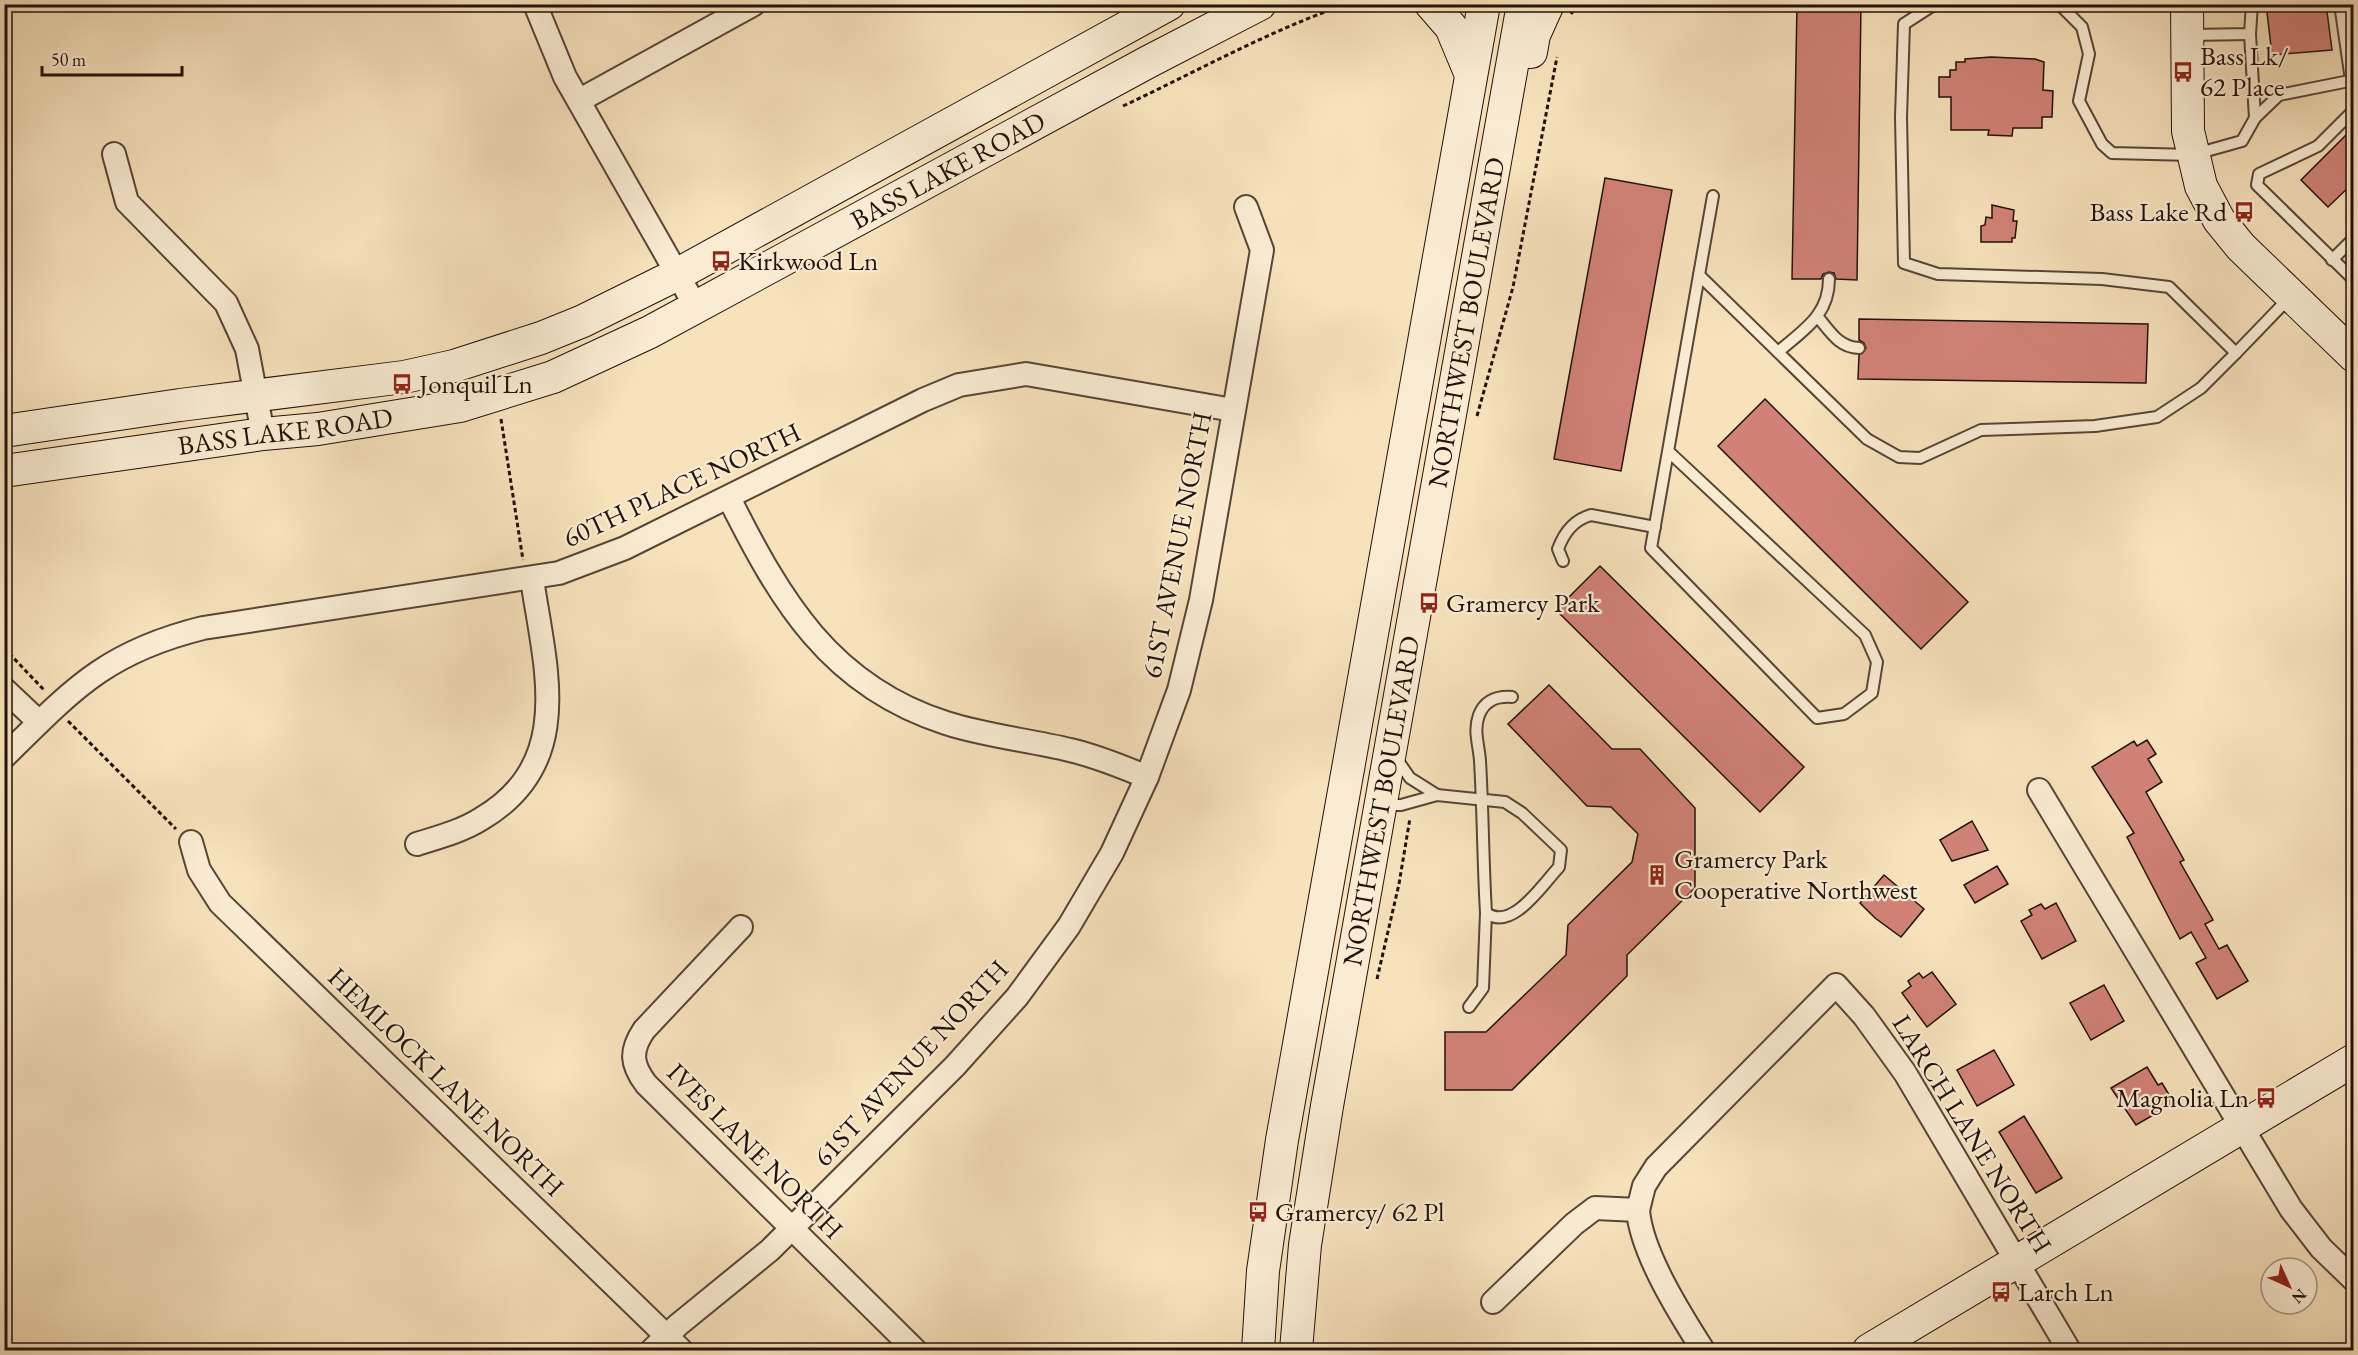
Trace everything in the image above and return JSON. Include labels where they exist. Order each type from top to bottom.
[{"type":"main road","name":"BASS LAKE ROAD","points":[[4,431],[256,395],[404,377],[454,366],[504,351],[583,321],[678,274],[1169,4]]},
{"type":"main road","name":"BASS LAKE ROAD","points":[[4,471],[374,420],[460,406],[507,393],[603,355],[696,307],[1148,62],[1260,4]]},
{"type":"main road","points":[[1431,4],[1451,27],[1471,75]]},
{"type":"main road","name":"NORTHWEST BOULEVARD","points":[[1258,1350],[1263,1271],[1280,1152],[1484,4]]},
{"type":"main road","name":"NORTHWEST BOULEVARD","points":[[1296,1350],[1307,1233],[1523,4]]},
{"type":"main road","points":[[2187,4],[2186,102],[2192,155],[2201,186],[2219,220],[2241,247],[2354,356]]},
{"type":"main road","points":[[1479,245],[1501,212],[1534,35],[1559,10]]},
{"type":"main road","points":[[1382,805],[1369,794],[1364,774],[1410,510],[1403,465]]},
{"type":"main road","points":[[1869,1350],[2354,1060]]},
{"type":"street","points":[[535,4],[565,77],[696,307]]},
{"type":"street","points":[[580,100],[754,4]]},
{"type":"street","points":[[114,154],[127,202],[226,303],[247,349],[263,434]]},
{"type":"street","name":"61ST AVENUE NORTH","points":[[666,1346],[793,1228],[956,1066],[1017,997],[1069,926],[1112,853],[1147,777],[1179,690],[1201,600],[1262,250],[1246,207]]},
{"type":"street","name":"60TH PLACE NORTH","points":[[4,757],[90,675],[125,654],[164,638],[203,628],[531,579],[593,562],[729,498],[923,400],[959,385],[1026,374],[1061,378],[1233,410]]},
{"type":"street","points":[[729,498],[762,564],[789,607],[820,644],[860,679],[897,704],[946,723],[1073,750],[1147,777]]},
{"type":"street","points":[[417,844],[480,820],[504,804],[526,780],[539,753],[548,725],[548,693],[531,579]]},
{"type":"street","points":[[4,689],[39,722]]},
{"type":"street","points":[[2039,790],[2305,1230],[2354,1281]]},
{"type":"street","name":"HEMLOCK LANE NORTH","points":[[191,842],[199,870],[220,903],[666,1346]]},
{"type":"street","name":"IVES LANE NORTH","points":[[741,927],[644,1030],[634,1044],[635,1070],[646,1084],[915,1350]]},
{"type":"street","name":"LARCH LANE NORTH","points":[[1638,1210],[1644,1186],[1656,1167],[1836,985],[1864,1016],[1905,1073],[2069,1350]]},
{"type":"street","points":[[1493,1302],[1574,1224],[1595,1208],[1638,1210],[1639,1226],[1651,1257],[1703,1350]]},
{"type":"lane","points":[[1935,4],[1904,24],[1901,117],[1904,262],[1938,274],[2102,279],[2169,287],[2236,353]]},
{"type":"lane","points":[[2059,4],[2082,27],[2089,54],[2079,100],[2102,144],[2112,153],[2192,155],[2242,141],[2255,118],[2279,95],[2352,80],[2340,4]]},
{"type":"lane","points":[[2252,4],[2250,34],[2255,118]]},
{"type":"lane","points":[[2187,36],[2250,34]]},
{"type":"lane","points":[[2354,110],[2318,146],[2259,174],[2257,184],[2354,280]]},
{"type":"lane","points":[[1668,451],[1865,635],[1877,662],[1872,693],[1844,714],[1817,718],[1651,548],[1655,527],[1668,451],[1713,196]]},
{"type":"lane","points":[[2332,260],[2354,238]]},
{"type":"lane","points":[[1699,276],[1867,439],[1899,457],[1920,458],[1981,430],[2095,426],[2157,417],[2201,388],[2291,295]]},
{"type":"lane","points":[[1778,352],[1817,316],[1827,303],[1829,279]]},
{"type":"lane","points":[[1817,316],[1839,342],[1847,348],[1859,348]]},
{"type":"lane","points":[[1563,561],[1558,549],[1563,536],[1581,517],[1591,515],[1655,527]]},
{"type":"lane","points":[[1469,1006],[1483,988],[1486,913],[1480,758],[1476,737],[1479,716],[1487,702],[1502,696],[1512,697]]},
{"type":"lane","points":[[1391,746],[1397,761],[1410,778],[1437,795]]},
{"type":"lane","points":[[1382,805],[1401,805],[1437,795],[1505,802],[1522,813],[1561,850],[1562,857],[1559,867],[1513,915],[1502,919],[1492,918],[1486,913]]},
{"type":"path","points":[[1559,10],[1578,4]]},
{"type":"path","points":[[1475,423],[1513,287],[1557,56]]},
{"type":"path","points":[[500,417],[523,562],[531,579]]},
{"type":"path","points":[[4,648],[56,705],[63,717],[191,842]]},
{"type":"building","points":[[1797,4],[1861,4],[1857,280],[1836,279],[1834,273],[1829,272],[1823,274],[1821,279],[1792,279]]},
{"type":"building","points":[[2266,4],[2326,4],[2332,50],[2272,55]]},
{"type":"building","points":[[1991,57],[2035,59],[2044,62],[2043,90],[2053,91],[2052,117],[2042,117],[2042,128],[2013,128],[2012,136],[1988,135],[1989,130],[1951,130],[1951,97],[1939,97],[1939,77],[1950,77],[1950,70],[1956,70],[1956,62]]},
{"type":"building","points":[[2354,127],[2354,182],[2328,207],[2301,180]]},
{"type":"building","points":[[1605,178],[1672,190],[1621,471],[1554,459]]},
{"type":"building","points":[[1992,205],[2014,210],[2013,221],[2017,221],[2015,238],[2012,238],[2012,242],[1981,242],[1981,226],[1985,225],[1986,217],[1992,218]]},
{"type":"building","points":[[1859,319],[2148,324],[2146,383],[1858,379],[1859,355],[1866,348],[1859,340]]},
{"type":"building","points":[[1765,399],[1968,602],[1921,649],[1718,446]]},
{"type":"building","points":[[1600,566],[1804,767],[1760,812],[1556,610]]},
{"type":"building","name":"Gramercy Park Cooperative Northwest","points":[[1549,685],[1612,749],[1640,749],[1695,808],[1695,888],[1627,955],[1627,976],[1512,1090],[1445,1090],[1445,1032],[1486,1032],[1566,955],[1568,925],[1632,862],[1638,834],[1611,807],[1587,806],[1508,724]]},
{"type":"building","points":[[2147,740],[2156,754],[2148,759],[2162,782],[2146,792],[2184,860],[2180,862],[2213,920],[2205,924],[2219,949],[2227,945],[2248,981],[2217,999],[2196,963],[2206,958],[2191,932],[2180,939],[2127,837],[2134,833],[2092,767],[2134,741],[2137,746]]},
{"type":"building","points":[[1972,821],[1988,850],[1952,861],[1940,840]]},
{"type":"building","points":[[1997,866],[2008,884],[1975,903],[1964,885]]},
{"type":"building","points":[[1884,875],[1924,909],[1901,937],[1875,918],[1860,903]]},
{"type":"building","points":[[2056,903],[2076,941],[2042,959],[2021,921],[2032,915],[2029,910],[2041,904],[2045,909]]},
{"type":"building","points":[[1932,972],[1956,1004],[1927,1027],[1902,993],[1911,986],[1908,981],[1919,973],[1923,978]]},
{"type":"building","points":[[2104,985],[2124,1021],[2091,1040],[2070,1003]]},
{"type":"building","points":[[1994,1050],[2014,1085],[1977,1106],[1957,1070]]},
{"type":"building","points":[[2147,1067],[2158,1085],[2162,1083],[2174,1103],[2136,1125],[2111,1088]]},
{"type":"building","points":[[2024,1116],[2062,1178],[2036,1193],[1999,1132]]},
{"type":"place","name":"Bass Lk/ 62 Place","points":[[2183,72]]},
{"type":"place","name":"Bass Lake Rd","points":[[2244,212]]},
{"type":"place","name":"Kirkwood Ln","points":[[721,261]]},
{"type":"place","name":"Jonquil Ln","points":[[402,384]]},
{"type":"place","name":"Gramercy Park","points":[[1429,603]]},
{"type":"place","name":"Gramercy Park Cooperative Northwest","points":[[1657,875]]},
{"type":"place","name":"Magnolia Ln","points":[[2266,1098]]},
{"type":"place","name":"Gramercy/ 62 Pl","points":[[1258,1212]]},
{"type":"place","name":"Larch Ln","points":[[2001,1292]]}]
